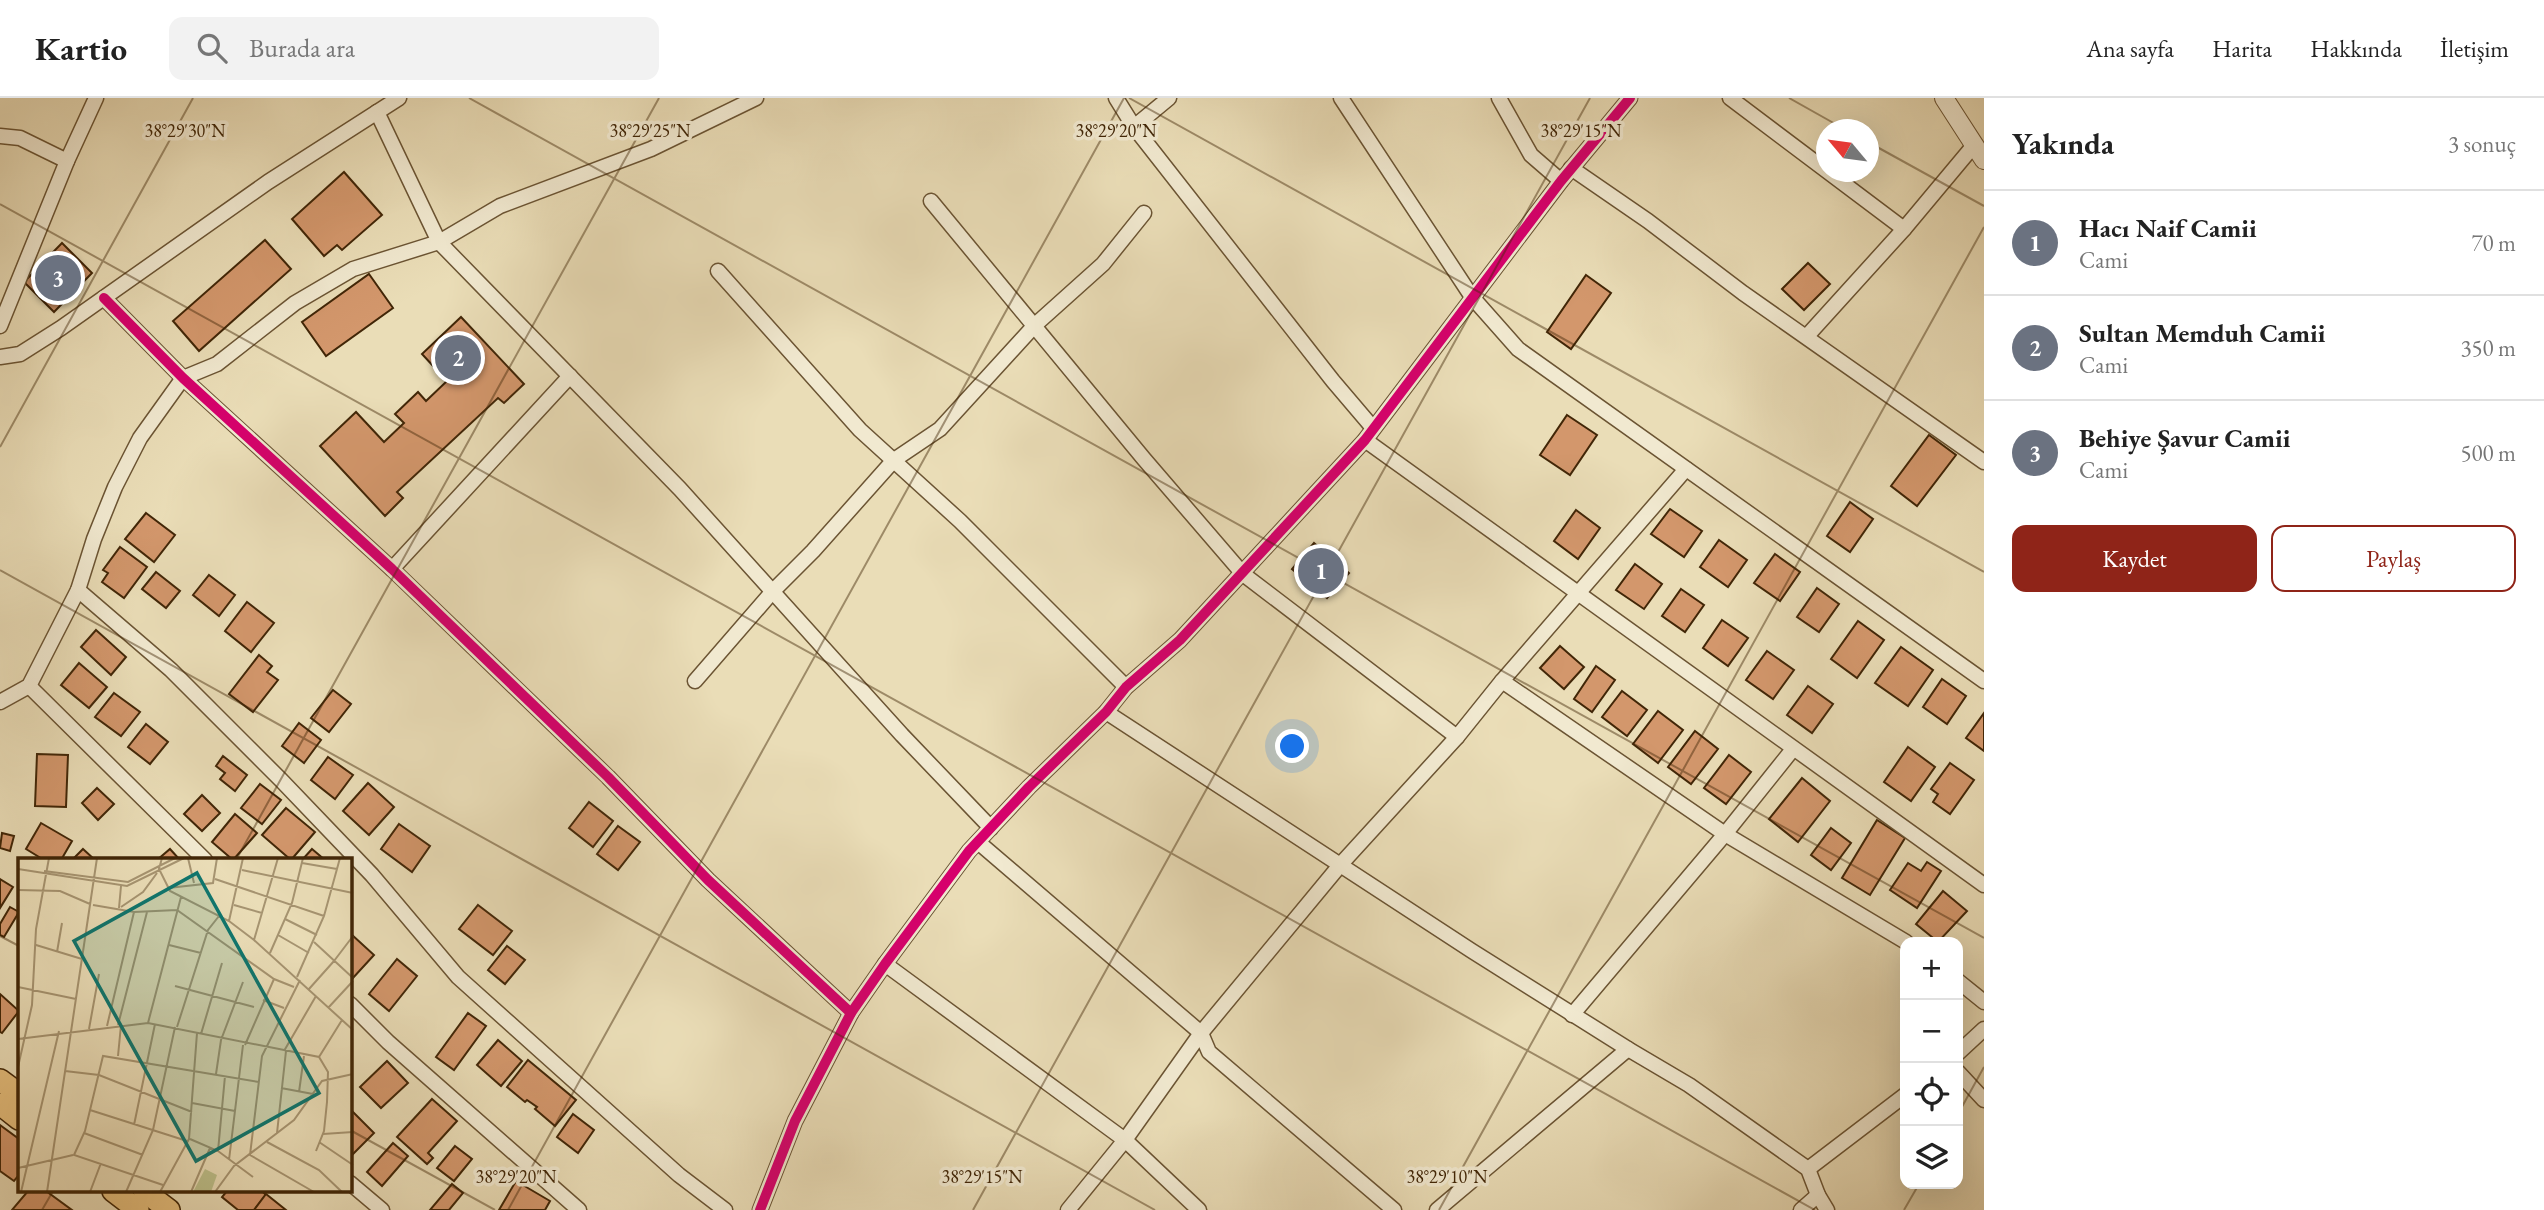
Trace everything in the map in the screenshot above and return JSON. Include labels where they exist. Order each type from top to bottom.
[{"type":"main road","points":[[0,1080],[18,1093]]},
{"type":"main road","points":[[0,1104],[18,1118]]},
{"type":"main road","points":[[114,1192],[138,1210]]},
{"type":"main road","points":[[145,1192],[169,1210]]},
{"type":"street","points":[[0,326],[66,161],[96,98]]},
{"type":"street","points":[[0,357],[20,354],[268,182],[400,98]]},
{"type":"street","points":[[0,702],[29,686],[78,590],[94,539],[115,487],[140,438],[183,378],[218,364],[295,303],[354,269],[439,242],[500,206],[651,149],[756,98]]},
{"type":"street","points":[[1116,98],[1134,127],[1333,380],[1369,434],[1577,593],[1984,885]]},
{"type":"street","points":[[1134,127],[1170,98]]},
{"type":"street","points":[[1341,98],[1472,297],[1518,349],[1984,681]]},
{"type":"street","points":[[1499,98],[1531,155],[1561,181]]},
{"type":"street","points":[[763,1209],[795,1121],[851,1013],[978,842],[1029,787],[1107,712],[1126,687],[1180,640],[1369,434],[1571,168],[1630,98]]},
{"type":"street","points":[[1730,98],[1904,229]]},
{"type":"street","points":[[1807,336],[1904,229],[1980,152],[1944,98]]},
{"type":"street","points":[[377,112],[439,242],[680,489],[902,735],[991,828]]},
{"type":"street","points":[[0,136],[20,138],[66,161]]},
{"type":"street","points":[[1571,168],[1984,462]]},
{"type":"street","points":[[931,201],[1144,459],[1243,574],[1458,737]]},
{"type":"street","points":[[695,681],[773,591],[813,551],[894,460],[940,429],[1035,324],[1103,264],[1144,213]]},
{"type":"street","points":[[718,271],[860,430],[960,521],[1126,687]]},
{"type":"street","points":[[104,298],[183,378],[392,569],[608,777],[708,880],[851,1013]]},
{"type":"street","points":[[392,569],[570,376]]},
{"type":"street","points":[[1068,1210],[1125,1140],[1201,1033],[1341,864],[1458,737],[1502,681],[1686,469]]},
{"type":"street","points":[[78,590],[171,670],[281,780],[372,875],[458,977],[679,1175],[724,1210]]},
{"type":"street","points":[[1502,681],[1725,834],[1900,938]]},
{"type":"street","points":[[29,686],[203,858]]},
{"type":"street","points":[[1107,712],[1572,1015],[1689,1085],[1808,1169],[1827,1210]]},
{"type":"street","points":[[1572,1015],[1793,749]]},
{"type":"street","points":[[978,842],[1201,1033],[1209,1052],[1394,1210]]},
{"type":"street","points":[[885,964],[1125,1140],[1199,1210]]},
{"type":"street","points":[[1963,985],[1984,1002]]},
{"type":"street","points":[[352,1006],[388,1042],[579,1210]]},
{"type":"street","points":[[1963,1048],[1984,1029]]},
{"type":"street","points":[[1437,1210],[1628,1049]]},
{"type":"street","points":[[1963,1077],[1984,1100]]},
{"type":"street","points":[[1808,1169],[1900,1100]]},
{"type":"street","points":[[352,1185],[382,1210]]},
{"type":"street","points":[[1801,1210],[1818,1195]]},
{"type":"building","points":[[344,172],[382,215],[342,250],[337,245],[324,256],[292,219]]},
{"type":"building","points":[[265,240],[291,269],[199,351],[173,321]]},
{"type":"building","points":[[62,243],[92,273],[54,312],[24,282]]},
{"type":"building","points":[[1808,263],[1830,284],[1804,310],[1782,289]]},
{"type":"building","points":[[369,274],[393,308],[326,356],[302,322]]},
{"type":"building","points":[[1586,275],[1611,293],[1571,349],[1547,332]]},
{"type":"building","points":[[461,317],[524,384],[504,403],[498,398],[397,492],[403,498],[385,516],[320,446],[356,412],[384,442],[404,423],[395,414],[418,392],[426,401],[447,381],[422,354]]},
{"type":"building","points":[[1567,415],[1597,435],[1570,475],[1540,455]]},
{"type":"building","points":[[1929,435],[1956,455],[1917,506],[1891,486]]},
{"type":"building","points":[[1850,502],[1873,519],[1850,552],[1827,536]]},
{"type":"building","points":[[1670,509],[1702,531],[1684,557],[1651,534]]},
{"type":"building","points":[[1576,510],[1600,528],[1578,559],[1554,541]]},
{"type":"building","points":[[146,513],[175,535],[154,562],[125,539]]},
{"type":"building","points":[[1719,540],[1747,560],[1728,587],[1700,567]]},
{"type":"building","points":[[1314,543],[1349,573],[1327,598],[1292,569]]},
{"type":"building","points":[[120,547],[147,567],[124,598],[102,582],[108,573],[103,570]]},
{"type":"building","points":[[1775,554],[1800,572],[1780,601],[1754,583]]},
{"type":"building","points":[[1635,564],[1662,584],[1644,609],[1616,590]]},
{"type":"building","points":[[156,572],[180,591],[166,608],[142,589]]},
{"type":"building","points":[[209,575],[235,595],[219,616],[193,595]]},
{"type":"building","points":[[1817,588],[1839,604],[1819,632],[1797,617]]},
{"type":"building","points":[[1681,589],[1704,605],[1685,632],[1662,616]]},
{"type":"building","points":[[247,602],[274,623],[251,652],[225,631]]},
{"type":"building","points":[[1722,620],[1748,638],[1728,666],[1703,648]]},
{"type":"building","points":[[1858,621],[1884,640],[1857,678],[1831,659]]},
{"type":"building","points":[[96,630],[126,657],[111,675],[81,647]]},
{"type":"building","points":[[1560,646],[1584,667],[1564,689],[1540,668]]},
{"type":"building","points":[[1901,647],[1933,670],[1908,706],[1875,683]]},
{"type":"building","points":[[1767,651],[1794,670],[1773,699],[1746,680]]},
{"type":"building","points":[[259,655],[272,666],[267,672],[278,680],[253,712],[229,694]]},
{"type":"building","points":[[79,663],[107,687],[89,708],[61,685]]},
{"type":"building","points":[[1596,666],[1615,680],[1592,712],[1574,699]]},
{"type":"building","points":[[1942,679],[1966,696],[1947,724],[1923,707]]},
{"type":"building","points":[[1808,686],[1833,704],[1812,733],[1787,715]]},
{"type":"building","points":[[333,690],[351,704],[329,732],[311,718]]},
{"type":"building","points":[[1622,691],[1647,710],[1627,736],[1602,717]]},
{"type":"building","points":[[114,693],[140,712],[121,736],[95,717]]},
{"type":"building","points":[[1658,711],[1683,730],[1658,763],[1633,744]]},
{"type":"building","points":[[1984,713],[1984,751],[1966,738]]},
{"type":"building","points":[[299,723],[321,740],[304,763],[282,746]]},
{"type":"building","points":[[146,724],[168,742],[150,764],[128,747]]},
{"type":"building","points":[[1695,731],[1718,749],[1691,784],[1668,767]]},
{"type":"building","points":[[1908,747],[1935,767],[1911,801],[1884,782]]},
{"type":"building","points":[[37,754],[68,755],[66,807],[35,806]]},
{"type":"building","points":[[1729,755],[1751,772],[1726,804],[1704,788]]},
{"type":"building","points":[[223,756],[247,775],[235,791],[220,779],[225,773],[216,766]]},
{"type":"building","points":[[328,757],[353,775],[335,799],[311,780]]},
{"type":"building","points":[[1950,763],[1974,780],[1950,814],[1933,802],[1938,794],[1931,789]]},
{"type":"building","points":[[1802,778],[1830,801],[1798,842],[1769,819]]},
{"type":"building","points":[[368,783],[394,807],[369,835],[343,811]]},
{"type":"building","points":[[260,784],[281,800],[262,824],[241,808]]},
{"type":"building","points":[[97,788],[114,804],[98,820],[82,803]]},
{"type":"building","points":[[202,795],[220,813],[202,831],[184,814]]},
{"type":"building","points":[[589,802],[613,821],[593,847],[569,828]]},
{"type":"building","points":[[286,808],[315,832],[293,858],[289,858],[262,835]]},
{"type":"building","points":[[235,814],[257,833],[235,858],[231,858],[212,842]]},
{"type":"building","points":[[1877,820],[1905,838],[1870,895],[1842,878]]},
{"type":"building","points":[[41,823],[72,841],[62,858],[41,858],[26,849]]},
{"type":"building","points":[[399,824],[430,846],[412,872],[381,849]]},
{"type":"building","points":[[618,826],[640,842],[618,870],[597,854]]},
{"type":"building","points":[[1831,828],[1851,843],[1831,870],[1811,855]]},
{"type":"building","points":[[2,833],[14,836],[10,851],[0,848]]},
{"type":"building","points":[[83,849],[93,858],[74,858]]},
{"type":"building","points":[[170,849],[178,858],[159,858]]},
{"type":"building","points":[[312,849],[323,858],[304,858]]},
{"type":"building","points":[[1927,862],[1941,871],[1917,908],[1890,890],[1908,863],[1921,871]]},
{"type":"building","points":[[0,879],[13,887],[0,908]]},
{"type":"building","points":[[1943,891],[1967,911],[1943,937],[1932,937],[1916,924]]},
{"type":"building","points":[[478,905],[512,931],[493,955],[459,929]]},
{"type":"building","points":[[10,907],[18,911],[4,937],[0,935],[0,924]]},
{"type":"building","points":[[352,935],[374,955],[352,979]]},
{"type":"building","points":[[507,946],[525,960],[505,984],[488,970]]},
{"type":"building","points":[[397,959],[417,976],[389,1011],[369,994]]},
{"type":"building","points":[[0,994],[18,1012],[2,1033]]},
{"type":"building","points":[[468,1013],[486,1026],[454,1070],[436,1057]]},
{"type":"building","points":[[498,1040],[522,1061],[501,1086],[477,1065]]},
{"type":"building","points":[[528,1060],[576,1100],[555,1126],[535,1109],[537,1107],[527,1100],[525,1102],[507,1087]]},
{"type":"building","points":[[387,1061],[408,1083],[381,1108],[360,1087]]},
{"type":"building","points":[[432,1099],[457,1121],[428,1153],[433,1158],[427,1164],[397,1137]]},
{"type":"building","points":[[352,1111],[374,1133],[352,1155]]},
{"type":"building","points":[[573,1114],[594,1130],[578,1153],[557,1137]]},
{"type":"building","points":[[0,1125],[18,1138],[18,1176],[14,1181],[0,1171]]},
{"type":"building","points":[[393,1143],[408,1156],[382,1186],[367,1172]]},
{"type":"building","points":[[455,1146],[472,1159],[454,1181],[437,1168]]},
{"type":"building","points":[[516,1181],[550,1201],[545,1210],[499,1210]]},
{"type":"building","points":[[452,1184],[463,1193],[449,1210],[430,1210]]},
{"type":"building","points":[[27,1192],[47,1192],[72,1210],[12,1210]]},
{"type":"building","points":[[226,1192],[263,1192],[266,1195],[254,1210],[238,1210],[222,1197]]},
{"type":"building","points":[[266,1194],[286,1210],[254,1210]]},
{"type":"cycle path","points":[[760,1210],[795,1121],[851,1013],[969,851],[1029,787],[1106,712],[1126,687],[1180,640],[1365,440],[1561,181],[1630,98]]},
{"type":"cycle path","points":[[104,298],[183,378],[392,569],[608,777],[708,880],[851,1013]]},
{"type":"place","name":"Behiye Şavur Camii","points":[[58,278]]},
{"type":"place","name":"Sultan Memduh Camii","points":[[458,358]]},
{"type":"place","name":"Hacı Naif Camii","points":[[1321,571]]}]
